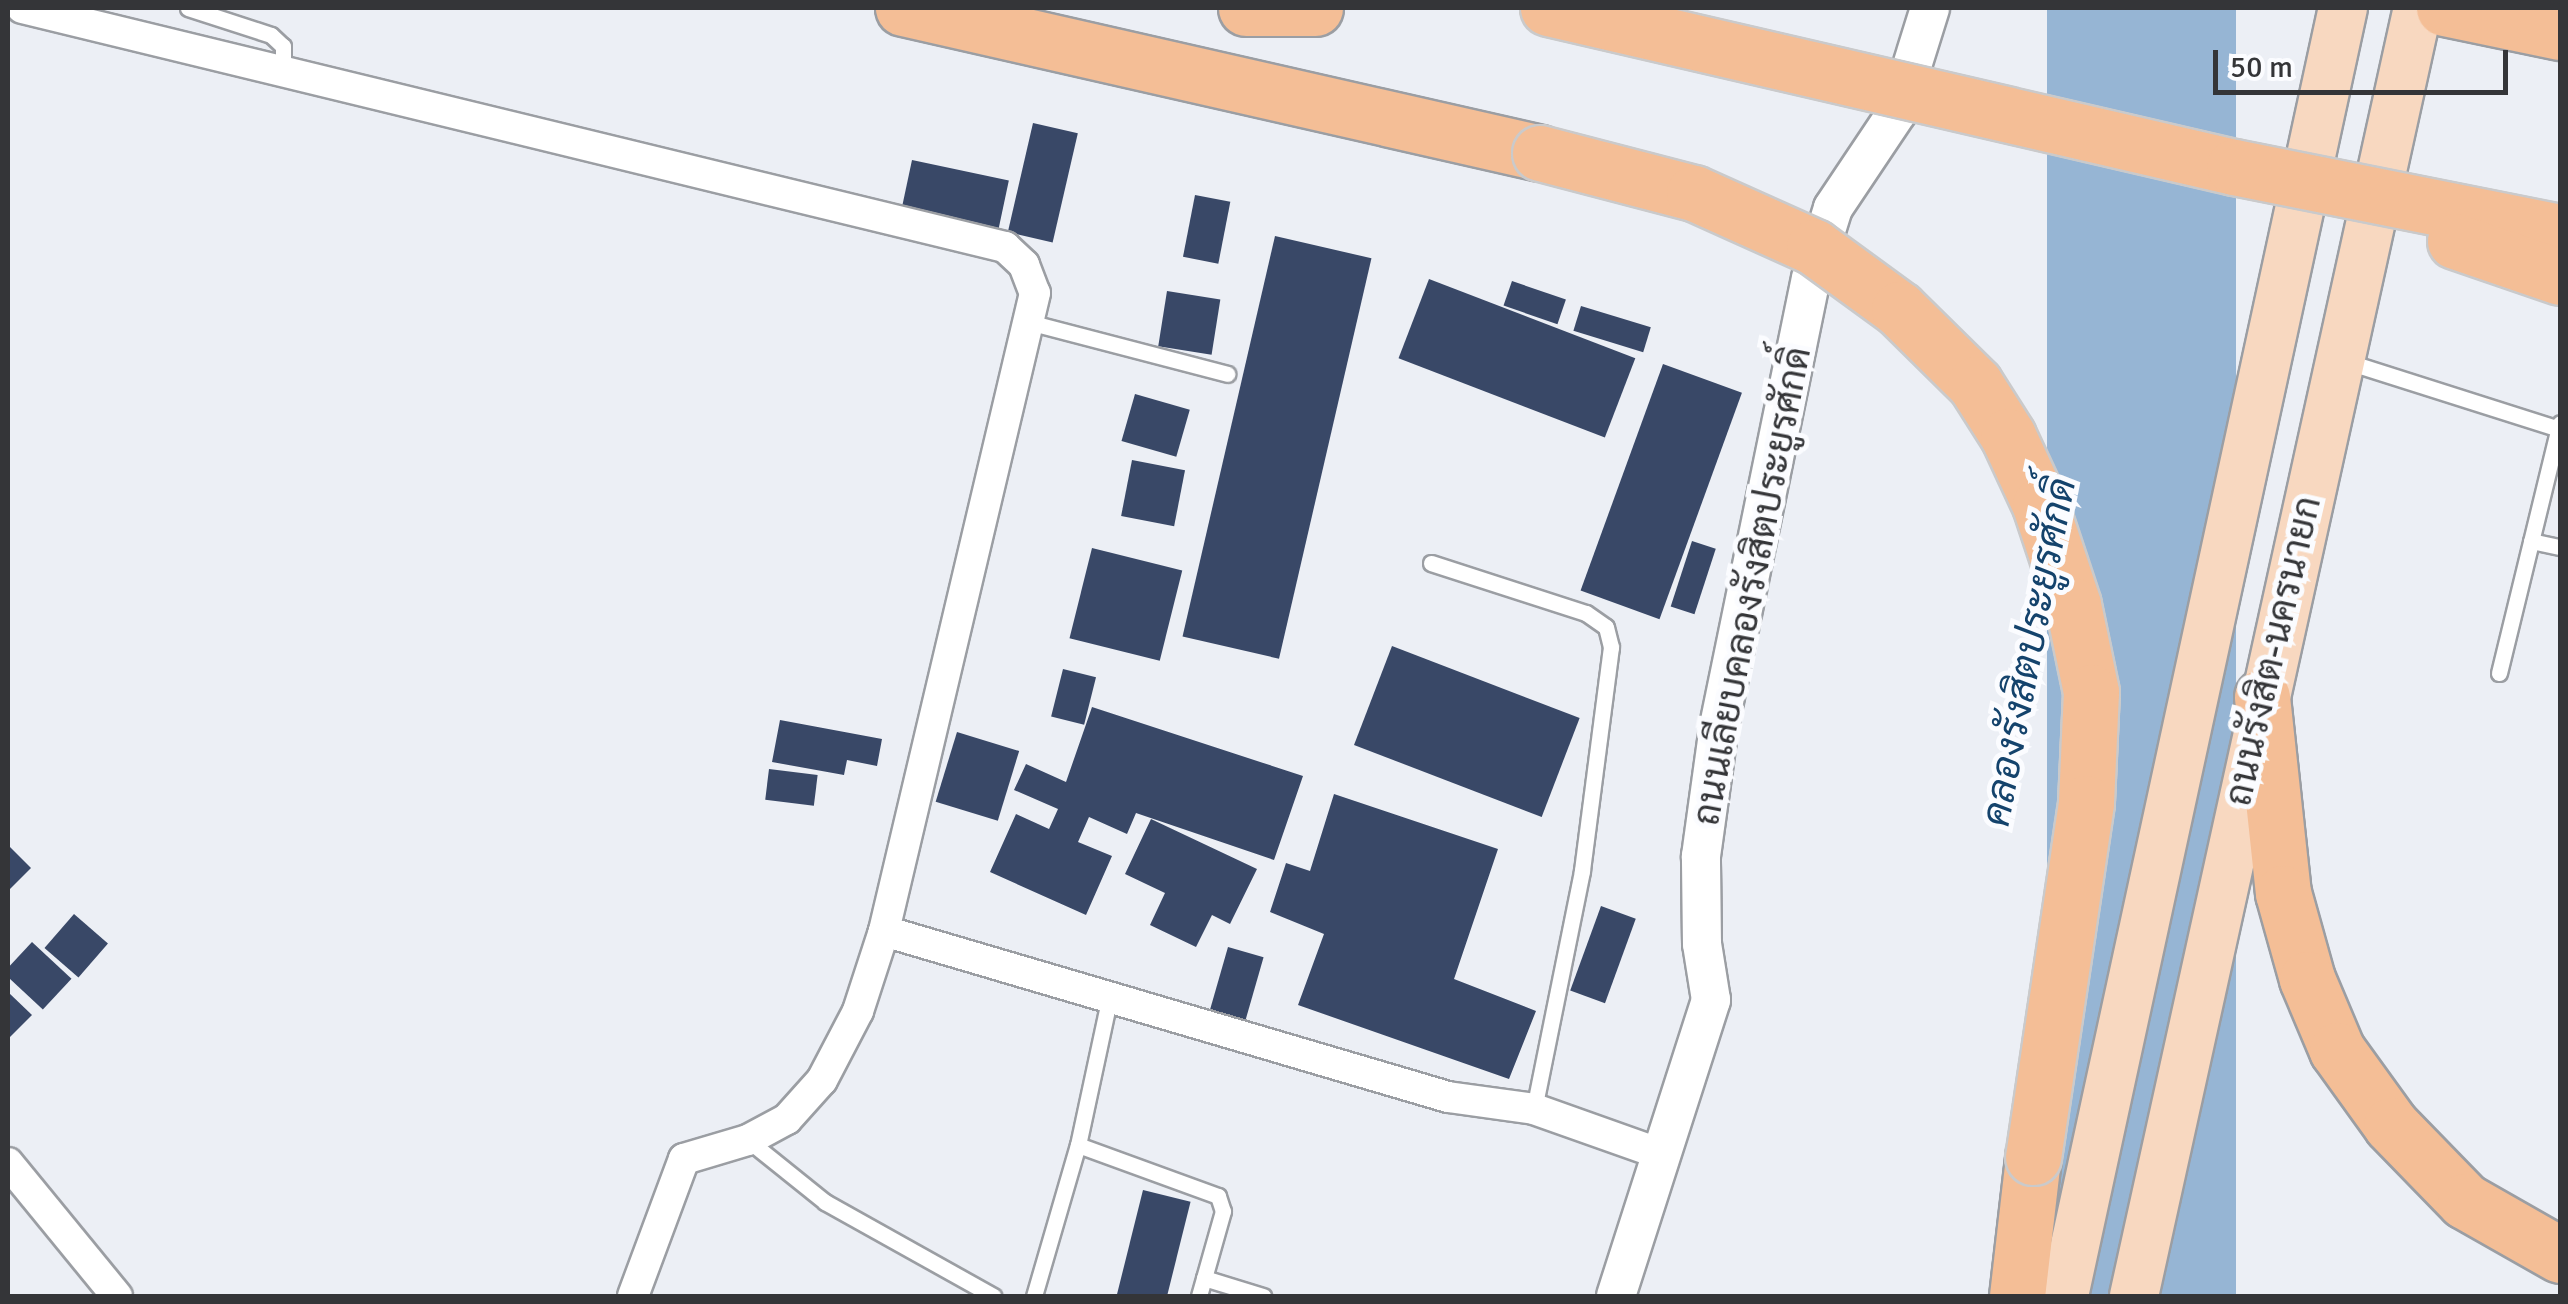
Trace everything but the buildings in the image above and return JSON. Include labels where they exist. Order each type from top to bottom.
[{"type":"highway","points":[[903,8],[1540,153],[1694,193],[1814,247],[1899,309],[1975,384],[2008,436],[2040,505],[2073,605],[2090,692],[2086,804],[2032,1156],[2017,1296]]},
{"type":"highway","points":[[1246,8],[1315,8]]},
{"type":"highway","points":[[1548,8],[2234,167],[2560,232]]},
{"type":"highway","points":[[2444,8],[2560,32]]},
{"type":"highway","points":[[2234,167],[2560,276]]},
{"type":"highway","points":[[2262,697],[2283,893],[2336,1050],[2391,1124],[2465,1201],[2560,1255]]},
{"type":"main road","name":"ถนนรังสิต-นครนายก","points":[[2064,1296],[2343,8]]},
{"type":"main road","name":"ถนนรังสิต-นครนายก","points":[[2134,1296],[2262,697],[2418,8]]},
{"type":"street","points":[[22,8],[283,66],[1005,247],[1024,266],[1035,293],[884,931],[858,1010],[822,1080],[787,1119],[748,1140],[684,1159],[633,1296]]},
{"type":"street","name":"ถนนเลียบคลองรังสิตประยูรศักดิ์","points":[[1616,1296],[1711,1000],[1702,944],[1701,856],[1719,726],[1811,279],[1833,208],[1898,112],[1930,8]]},
{"type":"street","points":[[884,931],[1448,1097],[1534,1109],[1661,1154]]},
{"type":"street","points":[[8,1163],[117,1296]]},
{"type":"lane","points":[[188,8],[271,35],[282,46],[283,66]]},
{"type":"lane","points":[[1028,322],[1227,374]]},
{"type":"lane","points":[[2340,360],[2560,427],[2500,674]]},
{"type":"lane","points":[[2531,541],[2560,547]]},
{"type":"lane","points":[[1432,563],[1586,614],[1606,627],[1611,646],[1582,871],[1534,1109]]},
{"type":"lane","points":[[1034,1296],[1078,1145],[1110,996]]},
{"type":"lane","points":[[748,1140],[825,1202],[993,1296]]},
{"type":"lane","points":[[1078,1145],[1218,1196],[1223,1211],[1199,1296]]},
{"type":"lane","points":[[1204,1278],[1263,1296]]},
{"type":"water","points":[[2047,8],[2236,8],[2236,1296],[2047,1296]]},
{"type":"water label","name":"คลองรังสิตประยูรศักดิ์","points":[[2029,652]]}]
